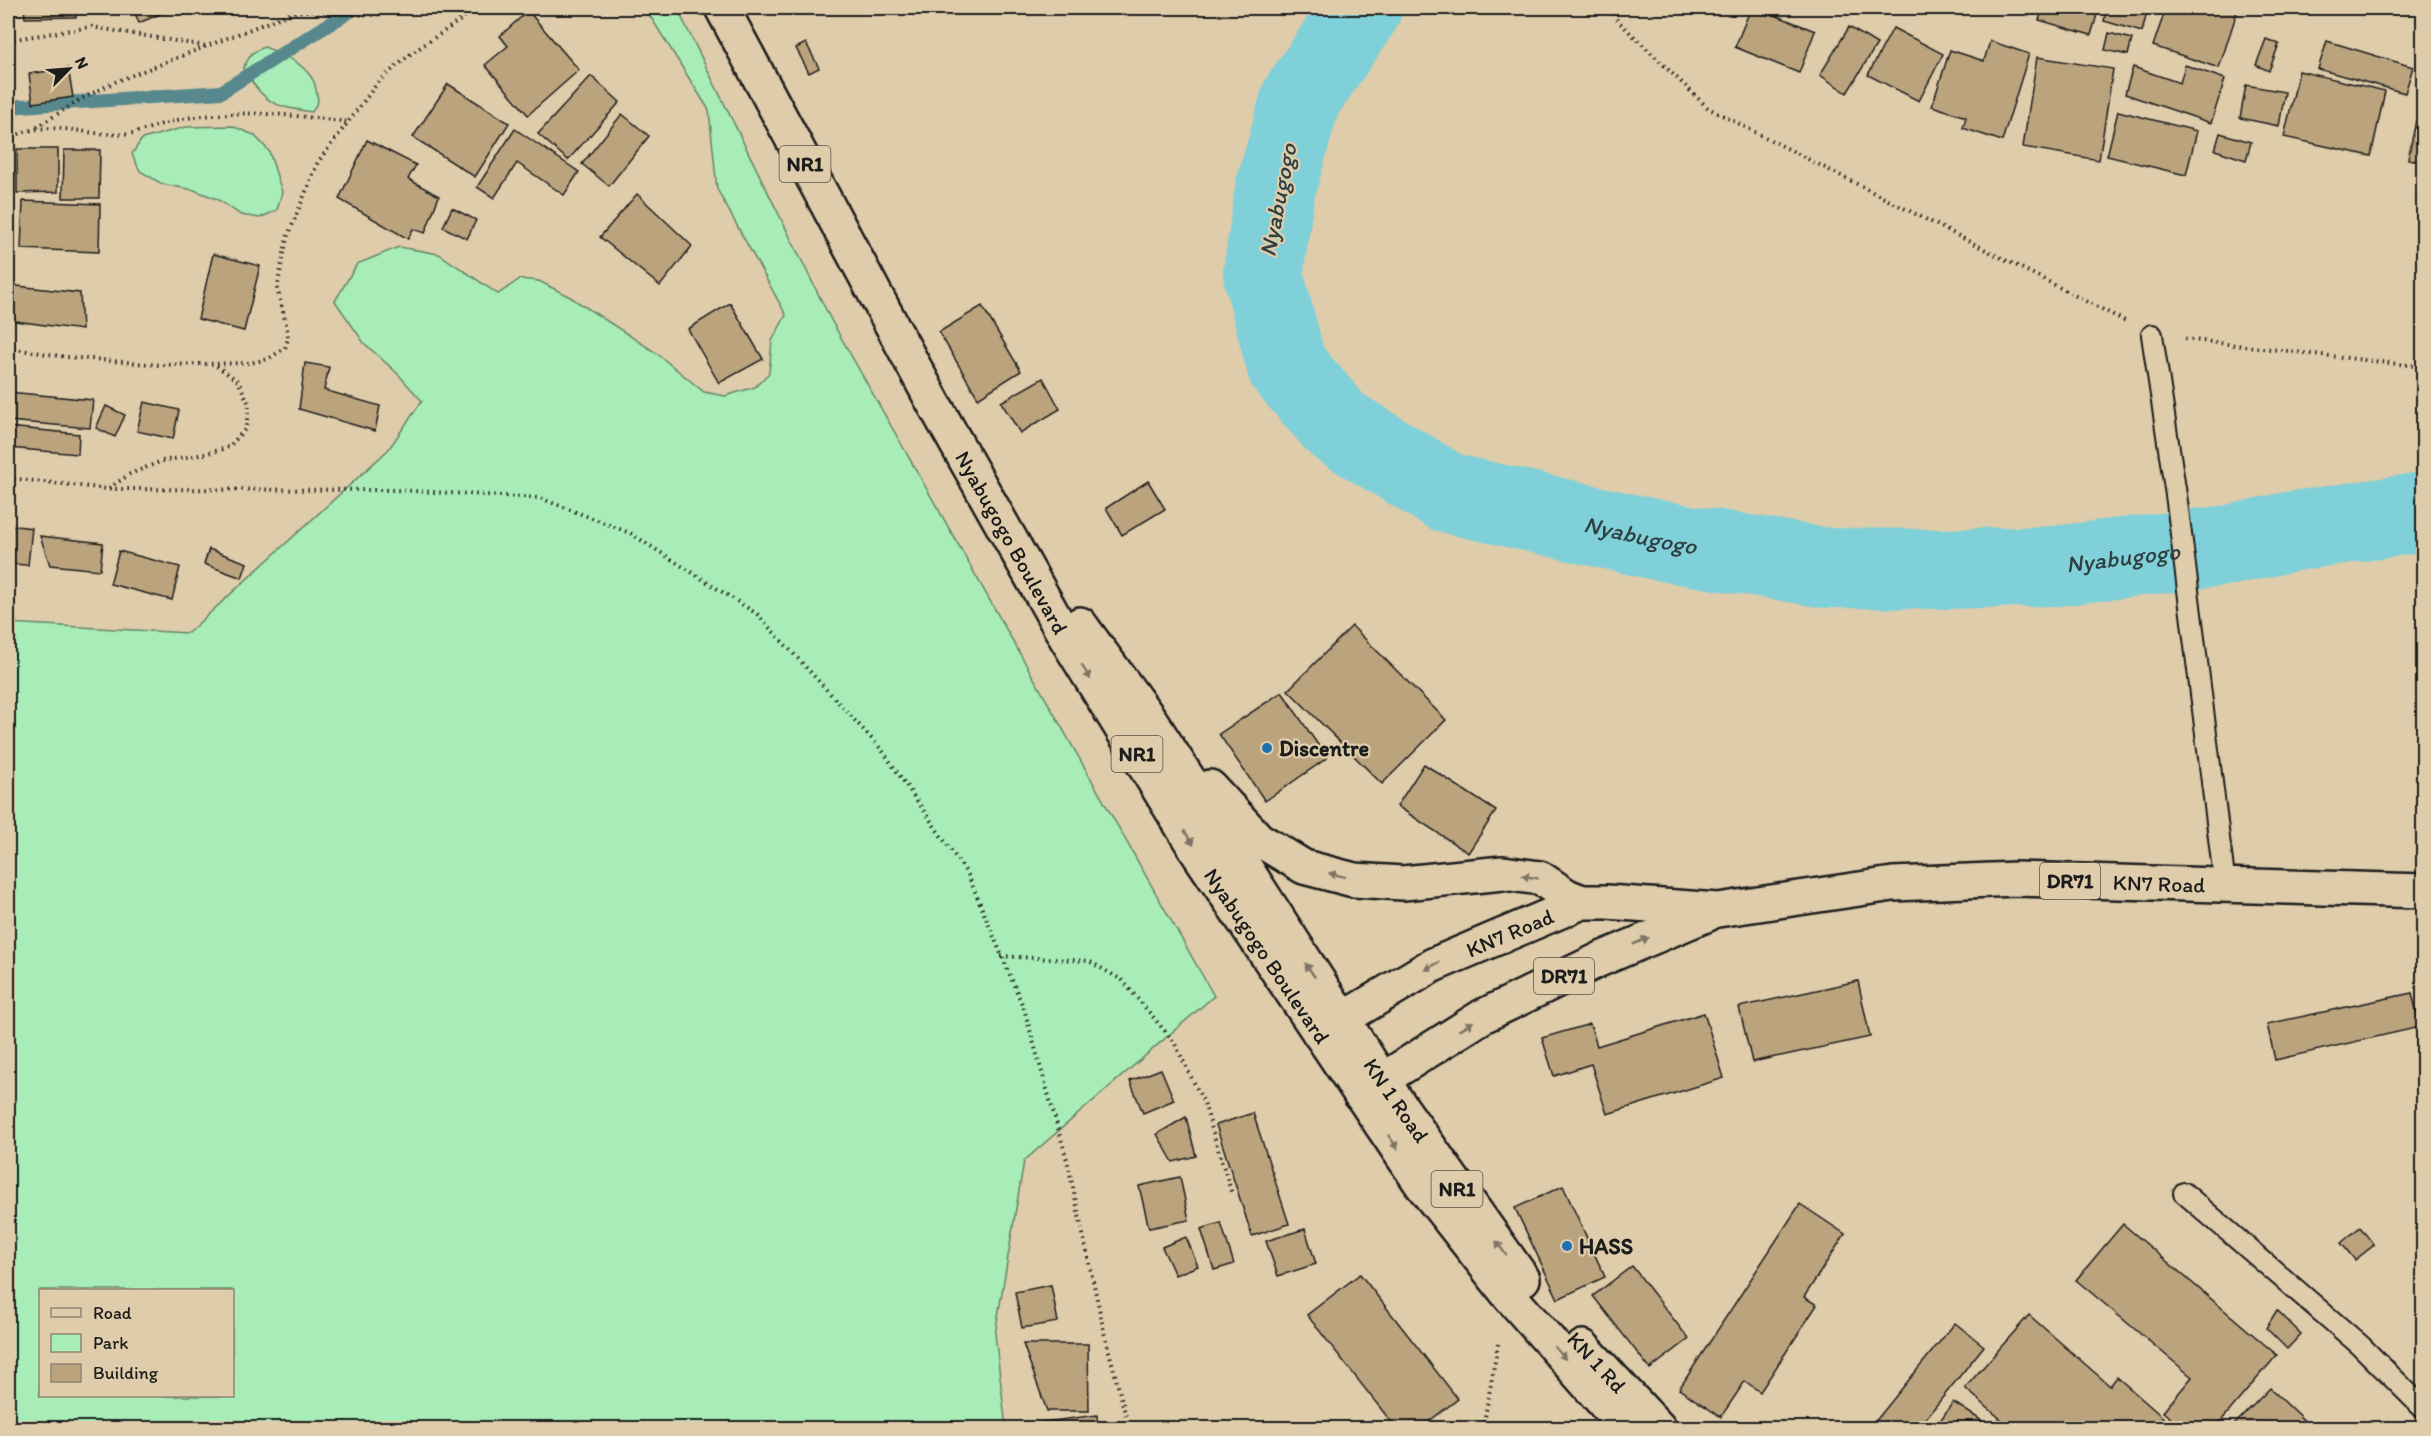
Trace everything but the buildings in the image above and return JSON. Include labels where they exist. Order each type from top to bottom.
[{"type":"main road","name":"NR1","points":[[722,8],[933,402]]},
{"type":"main road","name":"Nyabugogo Boulevard","points":[[933,402],[1064,603],[1151,721],[1274,916],[1331,1026]]},
{"type":"main road","name":"Nyabugogo Boulevard","points":[[933,402],[1065,638],[1200,856],[1331,1026]]},
{"type":"main road","points":[[1151,721],[1258,839],[1304,867],[1354,880],[1403,883],[1503,873],[1540,878],[1567,896],[1582,902]]},
{"type":"main road","name":"KN7 Road","points":[[1331,1026],[1433,965],[1582,902],[1718,910],[1893,884],[2016,879],[2424,891]]},
{"type":"main road","name":"KN7 Road","points":[[1371,1087],[1484,1016],[1610,955],[1718,910]]},
{"type":"main road","name":"KN 1 Road","points":[[1331,1026],[1371,1087],[1521,1294]]},
{"type":"main road","name":"KN 1 Rd","points":[[1521,1294],[1626,1428]]},
{"type":"main road","name":"KN 1 Rd","points":[[1521,1294],[1659,1428]]},
{"type":"lane","points":[[2152,335],[2177,502],[2225,886]]},
{"type":"lane","points":[[2184,1193],[2360,1345],[2424,1409]]},
{"type":"path","points":[[37,127],[99,90],[304,9],[357,15],[385,15],[411,8]]},
{"type":"path","points":[[8,348],[159,365],[250,363],[268,358],[285,348],[288,339],[287,328],[278,288],[287,238],[318,162],[379,81],[412,53],[462,19],[472,8]]},
{"type":"path","points":[[1612,8],[1615,18],[1708,108],[2152,335],[2424,367]]},
{"type":"path","points":[[8,40],[92,27],[206,46]]},
{"type":"path","points":[[8,140],[21,131],[37,127],[127,134],[167,123],[230,114],[318,118],[349,122]]},
{"type":"path","points":[[8,188],[10,235],[8,241]]},
{"type":"path","points":[[108,489],[130,474],[162,461],[205,454],[229,447],[246,428],[249,404],[238,381],[214,363]]},
{"type":"path","points":[[8,478],[108,489],[396,490],[540,498],[630,533],[757,614],[882,750],[968,875],[1024,1009],[1066,1160],[1105,1336],[1129,1428]]},
{"type":"path","points":[[1001,956],[1089,961],[1122,980],[1174,1042],[1204,1103],[1232,1194]]},
{"type":"path","points":[[1483,1428],[1521,1294]]},
{"type":"green space","points":[[645,8],[677,8],[831,320],[1214,996],[1024,1161],[995,1334],[1006,1428],[8,1428],[8,623],[188,633],[388,450],[422,401],[397,373],[364,343],[335,301],[357,264],[399,247],[439,254],[498,294],[520,279],[539,281],[570,297],[655,352],[704,392],[725,396],[755,387],[769,373],[772,341],[786,315],[717,189],[709,110]]},
{"type":"green space","points":[[264,47],[299,64],[310,75],[318,101],[312,112],[278,105],[257,89],[243,68],[252,53]]},
{"type":"green space","points":[[232,126],[254,135],[269,151],[282,192],[277,210],[260,218],[241,215],[217,199],[194,190],[162,184],[140,171],[132,154],[142,139],[186,127]]},
{"type":"waterway","points":[[8,107],[221,92],[355,8]]},
{"type":"waterway","name":"Nyabugogo","points":[[1362,8],[1301,98],[1275,190],[1263,274],[1287,367],[1338,426],[1448,493],[1657,540],[1827,568],[1943,569],[2055,566],[2230,545],[2288,532],[2424,512]]},
{"type":"place","name":"Discentre","points":[[1267,748]]},
{"type":"place","name":"HASS","points":[[1567,1246]]}]
